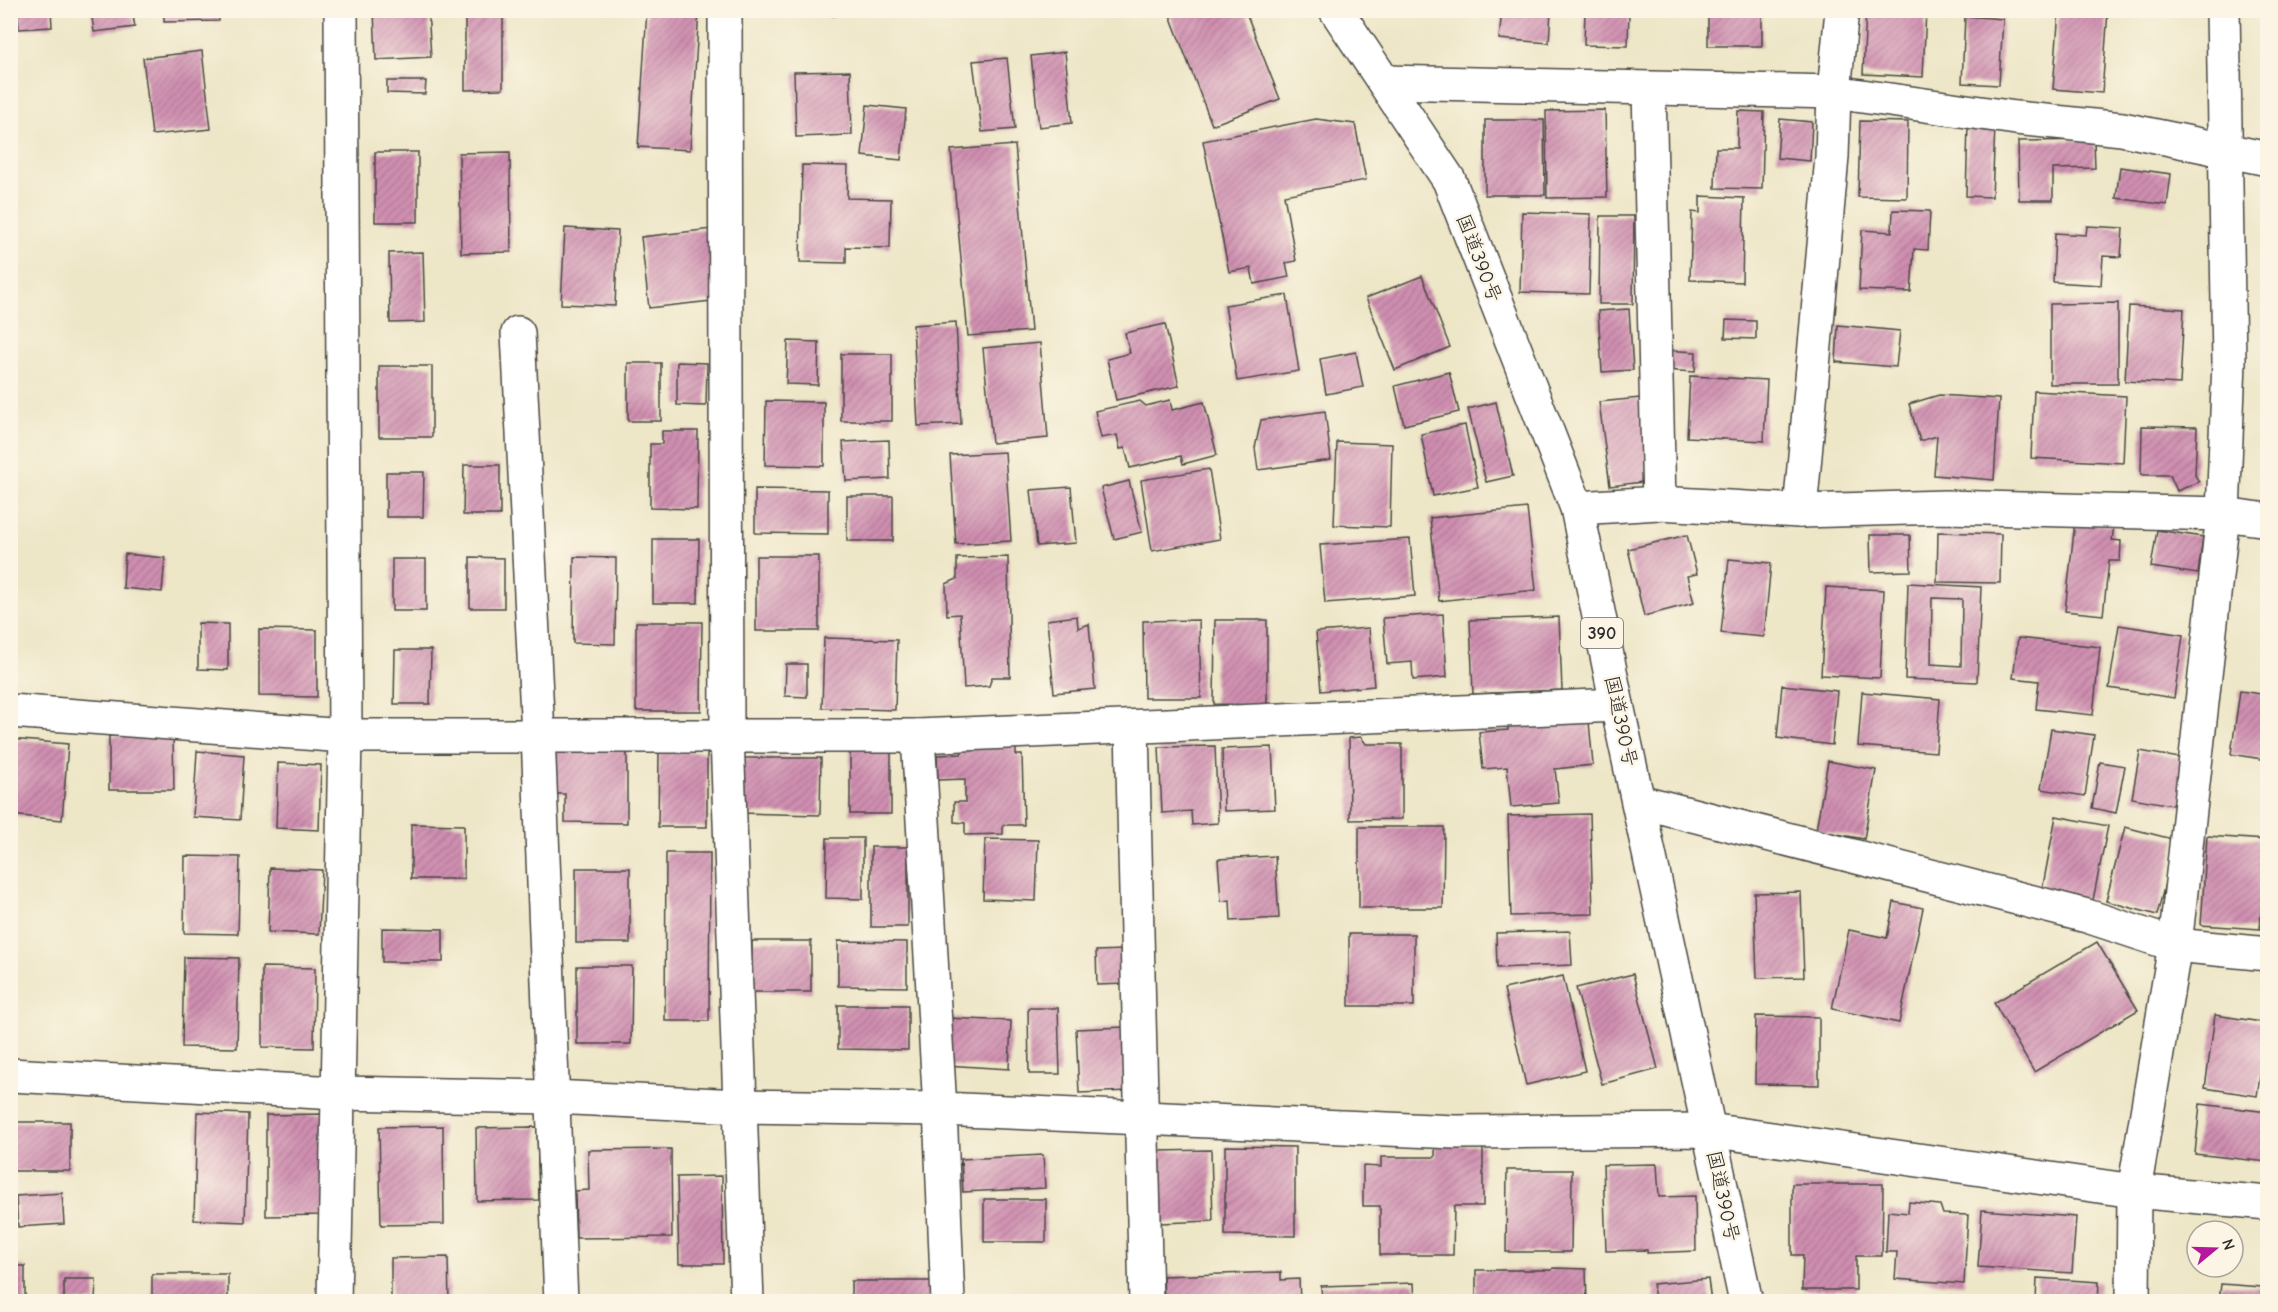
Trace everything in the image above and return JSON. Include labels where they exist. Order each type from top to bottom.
[{"type":"main road","points":[[334,1302],[345,736],[341,10]]},
{"type":"main road","points":[[725,10],[727,736],[747,1302]]},
{"type":"main road","name":"国道390号","points":[[1335,10],[1449,180],[1577,508],[1617,705],[1746,1302]]},
{"type":"main road","points":[[1800,511],[1832,157],[1834,92],[1842,10]]},
{"type":"main road","points":[[2133,1302],[2134,1191],[2175,945],[2223,514],[2229,362],[2223,10]]},
{"type":"main road","points":[[1384,82],[1834,92],[2016,118],[2122,129],[2268,159]]},
{"type":"main road","points":[[1649,89],[1659,503]]},
{"type":"main road","points":[[518,333],[538,735],[561,1302]]},
{"type":"main road","points":[[1577,508],[1659,503],[1800,511],[1946,507],[2223,514],[2268,520]]},
{"type":"main road","points":[[10,711],[345,736],[918,736],[1617,705]]},
{"type":"main road","points":[[1132,727],[1146,1302]]},
{"type":"main road","points":[[918,736],[940,1109],[948,1302]]},
{"type":"main road","points":[[1638,801],[2087,916],[2175,945],[2268,954]]},
{"type":"main road","points":[[10,1076],[337,1093],[552,1097],[740,1106],[940,1109],[1455,1132],[1709,1130],[2134,1191],[2268,1203]]},
{"type":"building","points":[[17,10],[51,10],[52,27],[19,29]]},
{"type":"building","points":[[91,10],[132,10],[135,27],[94,32]]},
{"type":"building","points":[[164,10],[218,10],[219,21],[164,22]]},
{"type":"building","points":[[374,10],[428,10],[431,57],[376,60]]},
{"type":"building","points":[[465,10],[503,10],[503,89],[465,90]]},
{"type":"building","points":[[647,10],[699,10],[690,150],[638,147]]},
{"type":"building","points":[[806,10],[835,10],[834,16]]},
{"type":"building","points":[[1168,10],[1245,10],[1280,99],[1212,125]]},
{"type":"building","points":[[1502,10],[1551,10],[1549,43],[1499,39]]},
{"type":"building","points":[[1585,10],[1629,10],[1628,46],[1584,45]]},
{"type":"building","points":[[1708,10],[1762,10],[1762,46],[1708,46]]},
{"type":"building","points":[[1866,10],[1926,10],[1923,77],[1863,74]]},
{"type":"building","points":[[2059,10],[2108,11],[2102,93],[2053,89]]},
{"type":"building","points":[[1965,16],[2003,19],[1999,85],[1962,83]]},
{"type":"building","points":[[202,51],[211,129],[152,135],[143,58]]},
{"type":"building","points":[[1065,52],[1072,123],[1039,127],[1031,56]]},
{"type":"building","points":[[1007,58],[1015,129],[982,132],[973,61]]},
{"type":"building","points":[[850,71],[852,135],[796,137],[794,72]]},
{"type":"building","points":[[387,81],[426,81],[425,94],[387,93]]},
{"type":"building","points":[[867,105],[906,109],[901,160],[862,156]]},
{"type":"building","points":[[1605,110],[1607,197],[1547,198],[1546,111]]},
{"type":"building","points":[[1738,111],[1764,112],[1762,189],[1715,188],[1716,148],[1737,148]]},
{"type":"building","points":[[1316,119],[1355,124],[1366,180],[1284,195],[1296,261],[1286,263],[1289,277],[1254,284],[1251,268],[1229,272],[1203,141]]},
{"type":"building","points":[[1780,119],[1812,122],[1810,161],[1777,158]]},
{"type":"building","points":[[1485,120],[1544,120],[1545,195],[1485,195]]},
{"type":"building","points":[[1860,121],[1908,122],[1907,198],[1858,197]]},
{"type":"building","points":[[1968,125],[1995,126],[1992,197],[1966,196]]},
{"type":"building","points":[[2094,140],[2095,168],[2053,169],[2053,200],[2019,200],[2018,141]]},
{"type":"building","points":[[1015,145],[1031,331],[968,336],[951,150]]},
{"type":"building","points":[[375,152],[418,152],[418,222],[375,222]]},
{"type":"building","points":[[510,152],[511,252],[461,253],[459,153]]},
{"type":"building","points":[[802,165],[848,166],[847,198],[891,199],[890,248],[846,247],[846,263],[800,262]]},
{"type":"building","points":[[2120,167],[2171,174],[2167,205],[2116,198]]},
{"type":"building","points":[[1700,196],[1744,198],[1742,282],[1690,280],[1692,212],[1700,213]]},
{"type":"building","points":[[1893,210],[1930,211],[1928,250],[1914,249],[1911,292],[1859,290],[1862,230],[1892,232]]},
{"type":"building","points":[[1522,212],[1591,214],[1589,294],[1520,292]]},
{"type":"building","points":[[1600,216],[1634,216],[1633,304],[1599,304]]},
{"type":"building","points":[[2087,226],[2123,228],[2121,257],[2103,256],[2101,285],[2053,282],[2055,233],[2086,235]]},
{"type":"building","points":[[565,228],[618,231],[615,306],[561,304]]},
{"type":"building","points":[[712,229],[720,300],[649,308],[641,237]]},
{"type":"building","points":[[423,252],[425,322],[390,323],[389,253]]},
{"type":"building","points":[[1422,276],[1450,347],[1395,370],[1366,298]]},
{"type":"building","points":[[1287,295],[1299,371],[1237,381],[1225,305]]},
{"type":"building","points":[[2118,303],[2118,384],[2050,384],[2050,304]]},
{"type":"building","points":[[2129,306],[2184,309],[2180,384],[2125,381]]},
{"type":"building","points":[[1629,309],[1633,370],[1602,372],[1598,311]]},
{"type":"building","points":[[1726,320],[1756,321],[1756,339],[1725,338]]},
{"type":"building","points":[[956,322],[961,424],[918,426],[913,325]]},
{"type":"building","points":[[1165,324],[1179,386],[1116,400],[1107,359],[1130,353],[1125,333]]},
{"type":"building","points":[[1838,325],[1900,331],[1896,367],[1836,362]]},
{"type":"building","points":[[788,341],[819,342],[818,385],[786,384]]},
{"type":"building","points":[[1040,343],[1048,438],[992,443],[983,348]]},
{"type":"building","points":[[1664,350],[1696,352],[1695,372],[1663,370]]},
{"type":"building","points":[[1356,352],[1363,387],[1326,394],[1320,359]]},
{"type":"building","points":[[841,354],[892,354],[892,421],[841,421]]},
{"type":"building","points":[[677,362],[707,363],[706,406],[677,405]]},
{"type":"building","points":[[628,363],[661,363],[661,421],[628,421]]},
{"type":"building","points":[[379,366],[432,366],[432,437],[379,437]]},
{"type":"building","points":[[1449,372],[1459,412],[1404,425],[1395,386]]},
{"type":"building","points":[[1690,376],[1767,380],[1764,441],[1687,437]]},
{"type":"building","points":[[2034,391],[2126,396],[2123,463],[2031,458]]},
{"type":"building","points":[[1939,395],[1999,399],[1994,480],[1934,475],[1937,436],[1920,441],[1909,404]]},
{"type":"building","points":[[1640,398],[1650,481],[1610,486],[1599,402]]},
{"type":"building","points":[[1170,400],[1172,410],[1204,402],[1217,455],[1183,464],[1181,456],[1130,468],[1125,448],[1120,449],[1117,435],[1101,438],[1095,411],[1140,401],[1146,406]]},
{"type":"building","points":[[766,401],[824,402],[824,466],[765,465]]},
{"type":"building","points":[[1496,402],[1513,476],[1486,482],[1468,409]]},
{"type":"building","points":[[1325,411],[1331,460],[1258,470],[1255,448],[1261,420]]},
{"type":"building","points":[[1465,425],[1478,487],[1433,496],[1421,434]]},
{"type":"building","points":[[2142,426],[2197,427],[2195,475],[2199,482],[2177,491],[2170,475],[2141,475]]},
{"type":"building","points":[[662,431],[698,431],[697,509],[650,508],[650,444],[662,444]]},
{"type":"building","points":[[889,440],[890,479],[846,481],[843,442]]},
{"type":"building","points":[[1337,442],[1392,444],[1390,527],[1334,525]]},
{"type":"building","points":[[1005,452],[1011,541],[956,544],[950,455]]},
{"type":"building","points":[[464,465],[500,465],[500,515],[463,515]]},
{"type":"building","points":[[1209,469],[1220,539],[1152,551],[1141,480]]},
{"type":"building","points":[[386,472],[424,472],[423,517],[386,517]]},
{"type":"building","points":[[1129,481],[1142,532],[1114,539],[1101,488]]},
{"type":"building","points":[[1071,487],[1076,543],[1037,546],[1031,490]]},
{"type":"building","points":[[755,489],[828,490],[828,534],[755,533]]},
{"type":"building","points":[[847,496],[893,496],[893,541],[847,541]]},
{"type":"building","points":[[1527,508],[1536,590],[1439,601],[1430,518]]},
{"type":"building","points":[[2075,522],[2114,526],[2112,540],[2121,541],[2120,561],[2109,561],[2103,615],[2065,611]]},
{"type":"building","points":[[2157,530],[2203,537],[2198,574],[2151,567]]},
{"type":"building","points":[[1938,532],[2001,534],[2000,583],[1937,582]]},
{"type":"building","points":[[1687,535],[1697,574],[1687,576],[1694,603],[1644,616],[1628,549]]},
{"type":"building","points":[[1870,535],[1910,535],[1911,571],[1871,572]]},
{"type":"building","points":[[653,539],[699,539],[698,603],[653,603]]},
{"type":"building","points":[[1410,539],[1415,596],[1325,603],[1320,545]]},
{"type":"building","points":[[125,554],[165,558],[162,592],[123,588]]},
{"type":"building","points":[[756,556],[819,556],[819,631],[756,631]]},
{"type":"building","points":[[470,557],[504,558],[504,608],[470,608]]},
{"type":"building","points":[[574,557],[616,558],[615,644],[573,643]]},
{"type":"building","points":[[1008,557],[1010,677],[992,677],[989,686],[964,688],[960,614],[947,615],[946,584],[957,579],[957,558]]},
{"type":"building","points":[[392,559],[426,559],[426,611],[392,611]]},
{"type":"building","points":[[1729,559],[1771,563],[1764,637],[1721,633]]},
{"type":"building","points":[[1908,583],[1981,587],[1977,682],[1905,679]],"holes":[[[1932,598],[1962,599],[1961,666],[1931,664]]]},
{"type":"building","points":[[1826,587],[1884,590],[1880,678],[1821,675]]},
{"type":"building","points":[[1443,614],[1447,677],[1413,680],[1412,662],[1387,664],[1383,618]]},
{"type":"building","points":[[1077,616],[1078,628],[1089,624],[1095,689],[1054,693],[1047,620]]},
{"type":"building","points":[[1559,617],[1562,690],[1473,694],[1470,620]]},
{"type":"building","points":[[1199,620],[1201,698],[1144,698],[1143,621]]},
{"type":"building","points":[[1215,620],[1267,620],[1267,705],[1214,704]]},
{"type":"building","points":[[636,622],[702,622],[701,711],[636,711]]},
{"type":"building","points":[[198,623],[228,624],[228,670],[198,669]]},
{"type":"building","points":[[2119,625],[2183,635],[2174,698],[2109,688]]},
{"type":"building","points":[[1369,628],[1374,686],[1321,691],[1316,632]]},
{"type":"building","points":[[259,629],[317,630],[317,697],[259,696]]},
{"type":"building","points":[[824,638],[897,640],[895,710],[822,708]]},
{"type":"building","points":[[2018,638],[2100,647],[2093,715],[2036,709],[2039,681],[2013,678]]},
{"type":"building","points":[[395,650],[431,650],[430,704],[394,704]]},
{"type":"building","points":[[786,664],[807,664],[807,697],[785,696]]},
{"type":"building","points":[[1782,685],[1837,691],[1832,745],[1777,738]]},
{"type":"building","points":[[2240,691],[2268,695],[2268,760],[2231,754]]},
{"type":"building","points":[[1862,692],[1940,699],[1936,752],[1858,746]]},
{"type":"building","points":[[1588,711],[1593,765],[1555,769],[1559,803],[1511,807],[1507,767],[1483,769],[1479,732],[1508,730],[1507,719]]},
{"type":"building","points":[[2051,729],[2094,735],[2085,796],[2041,789]]},
{"type":"building","points":[[109,736],[173,736],[174,790],[109,790]]},
{"type":"building","points":[[1361,737],[1366,744],[1402,744],[1402,819],[1350,820],[1349,738]]},
{"type":"building","points":[[10,739],[68,744],[62,820],[10,815]]},
{"type":"building","points":[[1016,746],[1016,755],[1022,755],[1024,825],[1003,825],[1003,834],[965,835],[965,823],[954,822],[954,802],[965,802],[965,779],[938,780],[937,755],[961,754],[964,747]]},
{"type":"building","points":[[1215,746],[1218,823],[1192,825],[1191,811],[1162,813],[1159,747]]},
{"type":"building","points":[[1272,747],[1275,809],[1224,811],[1222,749]]},
{"type":"building","points":[[850,748],[891,748],[891,814],[850,814]]},
{"type":"building","points":[[549,749],[627,750],[627,823],[565,822],[565,794],[548,794]]},
{"type":"building","points":[[197,751],[244,755],[240,820],[193,817]]},
{"type":"building","points":[[2140,751],[2191,760],[2183,807],[2132,798]]},
{"type":"building","points":[[659,752],[707,752],[707,827],[658,827]]},
{"type":"building","points":[[738,758],[821,758],[820,815],[738,813]]},
{"type":"building","points":[[1828,761],[1876,770],[1864,839],[1816,830]]},
{"type":"building","points":[[2100,762],[2125,766],[2116,813],[2092,808]]},
{"type":"building","points":[[278,763],[321,765],[319,830],[276,828]]},
{"type":"building","points":[[1590,814],[1593,914],[1511,916],[1508,816]]},
{"type":"building","points":[[2056,816],[2108,826],[2093,900],[2042,891]]},
{"type":"building","points":[[411,824],[464,825],[464,879],[411,879]]},
{"type":"building","points":[[1359,827],[1444,827],[1443,908],[1359,908]]},
{"type":"building","points":[[2125,827],[2176,840],[2157,915],[2106,901]]},
{"type":"building","points":[[2207,836],[2266,840],[2260,929],[2201,925]]},
{"type":"building","points":[[827,838],[863,838],[863,899],[826,898]]},
{"type":"building","points":[[985,839],[1038,840],[1036,901],[983,899]]},
{"type":"building","points":[[871,847],[908,847],[908,927],[871,927]]},
{"type":"building","points":[[666,853],[710,853],[709,1021],[665,1021]]},
{"type":"building","points":[[185,856],[240,857],[238,934],[184,933]]},
{"type":"building","points":[[1275,856],[1279,918],[1231,921],[1230,900],[1221,901],[1218,859]]},
{"type":"building","points":[[270,868],[322,870],[319,934],[268,932]]},
{"type":"building","points":[[576,868],[630,868],[630,943],[576,943]]},
{"type":"building","points":[[1801,892],[1804,977],[1757,978],[1754,893]]},
{"type":"building","points":[[1894,902],[1923,908],[1899,1023],[1832,1009],[1849,930],[1887,938]]},
{"type":"building","points":[[382,928],[443,929],[443,962],[382,962]]},
{"type":"building","points":[[1570,931],[1572,965],[1497,968],[1496,933]]},
{"type":"building","points":[[1349,934],[1414,934],[1414,1006],[1349,1006]]},
{"type":"building","points":[[752,941],[811,941],[811,992],[752,992]]},
{"type":"building","points":[[838,941],[907,942],[907,987],[838,986]]},
{"type":"building","points":[[2097,942],[2138,1010],[2034,1072],[1994,1003]]},
{"type":"building","points":[[1124,950],[1125,984],[1097,985],[1096,951]]},
{"type":"building","points":[[184,957],[239,958],[237,1048],[182,1047]]},
{"type":"building","points":[[577,966],[632,966],[631,1044],[577,1044]]},
{"type":"building","points":[[262,967],[315,968],[314,1048],[262,1047]]},
{"type":"building","points":[[1633,974],[1658,1069],[1602,1084],[1576,988]]},
{"type":"building","points":[[1563,976],[1585,1071],[1526,1085],[1504,989]]},
{"type":"building","points":[[838,1005],[908,1005],[908,1050],[838,1049]]},
{"type":"building","points":[[1028,1008],[1058,1008],[1060,1074],[1029,1074]]},
{"type":"building","points":[[2215,1015],[2268,1023],[2257,1096],[2205,1088]]},
{"type":"building","points":[[1756,1016],[1819,1017],[1819,1085],[1755,1084]]},
{"type":"building","points":[[947,1018],[1011,1021],[1009,1069],[945,1065]]},
{"type":"building","points":[[1126,1027],[1129,1091],[1079,1093],[1076,1029]]},
{"type":"building","points":[[2200,1104],[2268,1112],[2268,1162],[2195,1154]]},
{"type":"building","points":[[197,1112],[248,1114],[245,1222],[194,1220]]},
{"type":"building","points":[[322,1114],[323,1215],[266,1216],[266,1115]]},
{"type":"building","points":[[10,1122],[70,1122],[70,1171],[10,1171]]},
{"type":"building","points":[[443,1126],[444,1224],[381,1225],[379,1127]]},
{"type":"building","points":[[537,1127],[539,1200],[477,1201],[476,1128]]},
{"type":"building","points":[[1435,1145],[1483,1145],[1483,1206],[1454,1206],[1453,1255],[1380,1255],[1380,1206],[1363,1206],[1363,1166],[1381,1167],[1381,1157],[1435,1157]]},
{"type":"building","points":[[1225,1146],[1295,1147],[1295,1236],[1225,1235]]},
{"type":"building","points":[[671,1149],[672,1237],[576,1238],[575,1191],[589,1190],[588,1150]]},
{"type":"building","points":[[1211,1150],[1213,1221],[1160,1223],[1157,1151]]},
{"type":"building","points":[[1043,1155],[1045,1188],[963,1192],[961,1159]]},
{"type":"building","points":[[1657,1164],[1659,1197],[1695,1196],[1696,1251],[1647,1253],[1647,1250],[1606,1251],[1603,1165]]},
{"type":"building","points":[[1507,1170],[1572,1170],[1571,1252],[1506,1252]]},
{"type":"building","points":[[722,1176],[723,1264],[679,1264],[677,1177]]},
{"type":"building","points":[[1792,1184],[1883,1184],[1882,1256],[1856,1256],[1856,1290],[1802,1290],[1803,1255],[1792,1255]]},
{"type":"building","points":[[62,1193],[64,1224],[18,1227],[16,1196]]},
{"type":"building","points":[[984,1199],[1046,1199],[1046,1242],[984,1242]]},
{"type":"building","points":[[1909,1202],[1940,1205],[1943,1214],[1968,1215],[1964,1284],[1895,1279],[1897,1252],[1886,1252],[1888,1211],[1908,1213]]},
{"type":"building","points":[[1982,1210],[2076,1217],[2072,1273],[1978,1267]]},
{"type":"building","points":[[448,1257],[449,1302],[391,1302],[391,1258]]},
{"type":"building","points":[[10,1266],[25,1266],[25,1302],[10,1302]]},
{"type":"building","points":[[1553,1268],[1586,1269],[1587,1302],[1476,1302],[1476,1270],[1552,1270]]},
{"type":"building","points":[[1281,1272],[1281,1280],[1299,1279],[1300,1302],[1164,1302],[1163,1276]]},
{"type":"building","points":[[152,1274],[228,1274],[228,1302],[152,1302]]},
{"type":"building","points":[[2037,1278],[2099,1282],[2098,1302],[2036,1302]]},
{"type":"building","points":[[64,1279],[96,1279],[95,1302],[64,1302]]},
{"type":"building","points":[[1708,1279],[1711,1302],[1655,1302],[1653,1284]]},
{"type":"building","points":[[851,1281],[934,1281],[934,1302],[851,1302]]},
{"type":"building","points":[[1414,1283],[1415,1302],[1322,1302],[1321,1286]]},
{"type":"building","points":[[2221,1284],[2262,1287],[2260,1302],[2219,1302]]}]
